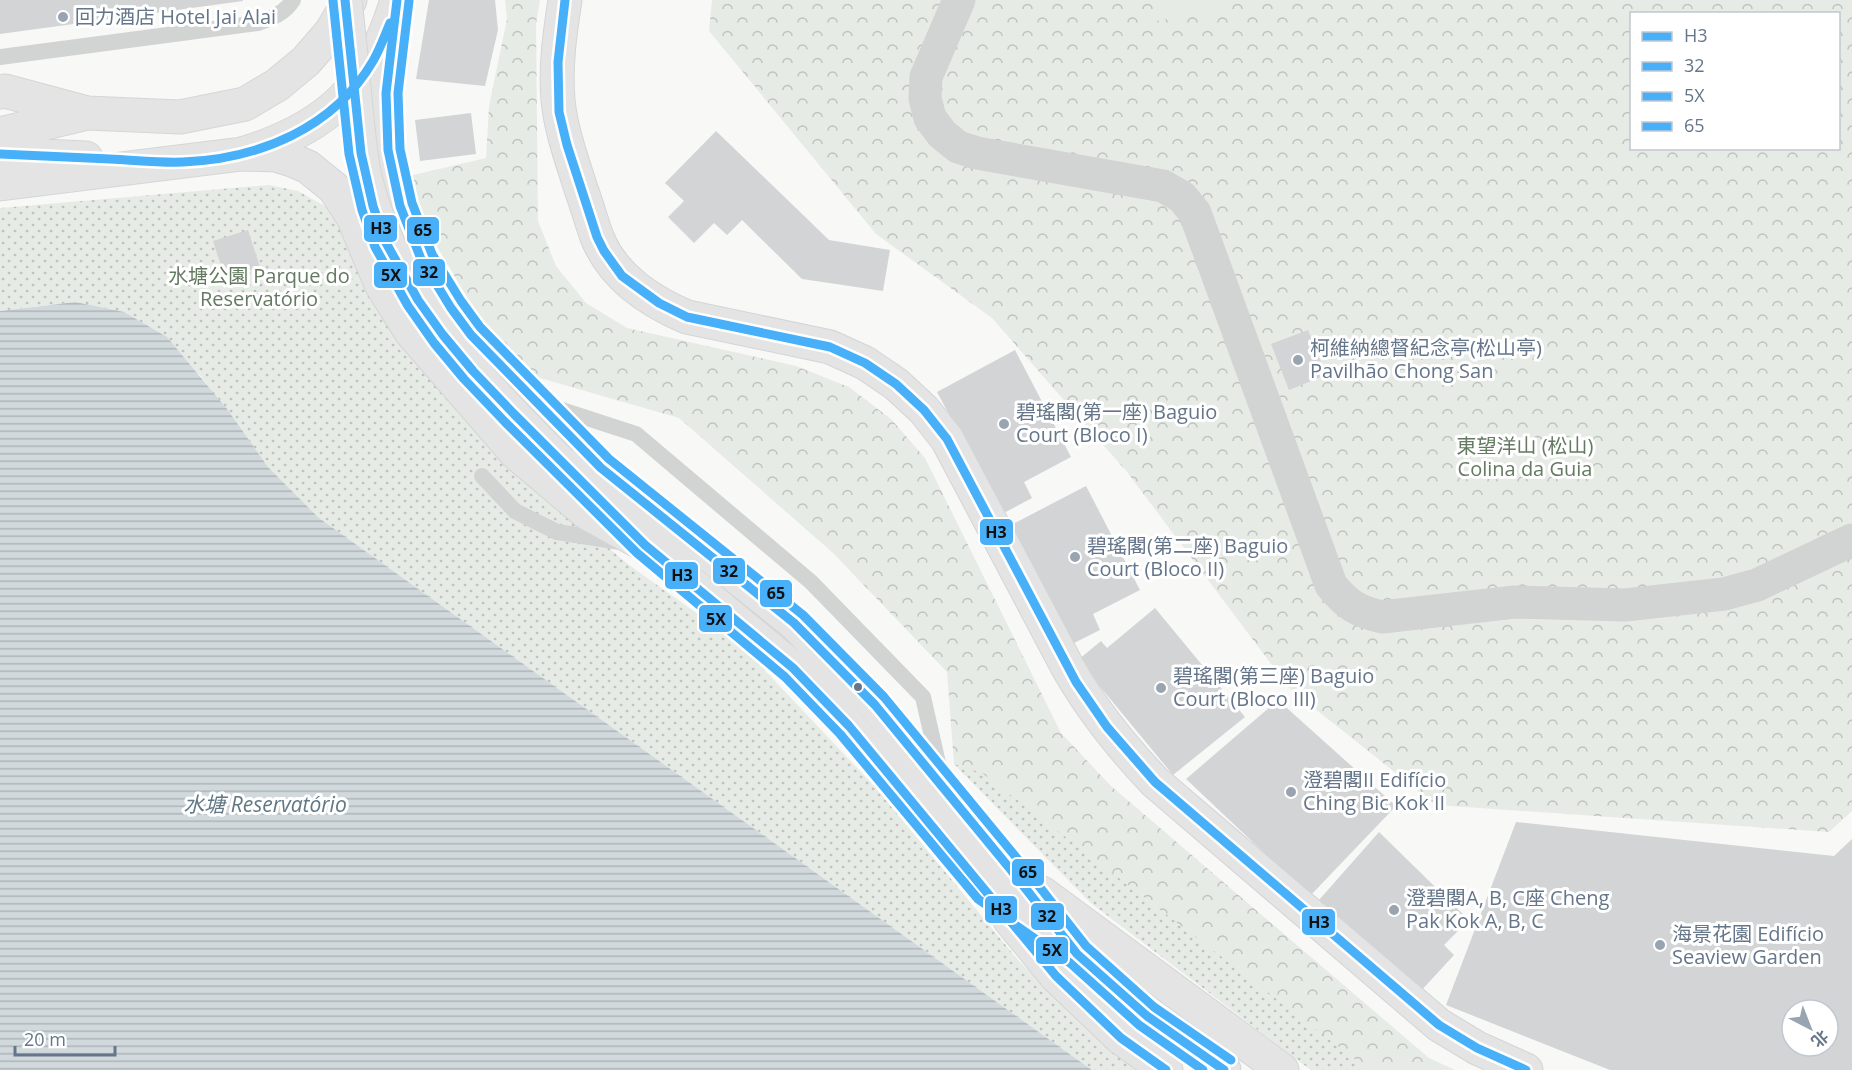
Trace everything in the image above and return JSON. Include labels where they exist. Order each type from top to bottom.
[{"type":"main road","points":[[345,0],[365,175],[385,241],[418,300],[443,335],[473,371],[561,463],[645,545],[793,668],[849,726],[1056,976],[1121,1038],[1166,1070]]},
{"type":"main road","points":[[0,92],[5,91],[87,113],[180,117],[245,104],[277,85],[306,61],[331,32],[351,0]]},
{"type":"main road","points":[[242,154],[274,145],[304,130],[331,111],[347,95],[374,60],[388,30],[397,0]]},
{"type":"main road","points":[[397,0],[386,93],[388,150],[400,206],[421,259],[451,308],[471,335],[532,400],[601,468],[794,623],[875,705],[1077,954]]},
{"type":"main road","points":[[565,0],[557,57],[558,101],[567,144],[598,238],[610,260],[625,279],[644,295],[687,316],[830,347],[865,363],[896,384],[924,410],[947,439],[1086,699],[1130,755],[1155,782],[1439,1025],[1477,1048],[1526,1070]]},
{"type":"main road","points":[[0,134],[87,113]]},
{"type":"main road","points":[[0,154],[184,162]]},
{"type":"main road","points":[[0,184],[242,154],[268,154],[308,167],[334,188],[353,217],[381,284],[416,338],[522,458],[587,513],[645,545]]},
{"type":"main road","points":[[1011,870],[1282,1070]]},
{"type":"main road","points":[[986,891],[1077,954],[1147,1016],[1224,1070]]},
{"type":"street","points":[[959,0],[926,77],[925,98],[930,117],[942,134],[958,147],[977,153],[1163,186],[1182,197],[1195,213],[1331,585],[1344,601],[1362,612],[1382,616],[1515,602],[1625,605],[1724,594],[1757,585],[1852,540]]},
{"type":"lane","points":[[0,57],[258,23],[275,17],[293,0]]},
{"type":"lane","points":[[532,400],[636,434],[811,582],[923,697],[943,788]]},
{"type":"lane","points":[[482,476],[514,511],[556,532],[645,545]]},
{"type":"green space","points":[[505,0],[540,0],[536,24],[538,221],[556,266],[586,303],[627,328],[796,366],[849,387],[891,419],[925,458],[1061,733],[1110,785],[1429,1058],[1455,1070],[1311,1070],[1091,903],[954,764],[947,672],[833,553],[679,418],[519,372],[476,313],[434,241],[409,176],[486,158],[489,106],[507,19]]},
{"type":"green space","name":"東望洋山 (松山) Colina da Guia","points":[[712,0],[1852,0],[1852,811],[1829,832],[1436,805],[1289,688],[1127,472],[992,318],[876,234],[709,31]]},
{"type":"green space","points":[[1154,0],[1244,0],[1244,2],[1158,21]]},
{"type":"green space","name":"水塘公園 Parque do Reservatório","points":[[269,185],[298,191],[325,206],[578,522],[629,565],[716,627],[759,664],[875,787],[1018,960],[1075,1016],[1150,1070],[1092,1070],[319,518],[268,467],[200,375],[75,302],[0,311],[0,208]]},
{"type":"green space","points":[[954,764],[982,773],[1369,1070],[1311,1070],[1091,903]]},
{"type":"water","name":"水塘 Reservatório","points":[[75,302],[124,312],[167,337],[227,409],[268,467],[319,518],[1092,1070],[0,1070],[0,311]]},
{"type":"building","name":"回力酒店 Hotel Jai Alai","points":[[0,0],[243,0],[243,1],[0,34]]},
{"type":"building","points":[[429,0],[495,0],[498,30],[485,86],[416,79]]},
{"type":"building","points":[[471,113],[476,154],[420,161],[415,120]]},
{"type":"building","points":[[716,131],[829,240],[890,250],[883,291],[802,279],[742,220],[727,235],[714,223],[694,243],[668,217],[684,201],[665,183]]},
{"type":"building","points":[[248,230],[260,267],[225,278],[213,241]]},
{"type":"building","name":"柯維納總督紀念亭(松山亭) Pavilhão Chong San","points":[[1308,330],[1326,375],[1289,390],[1271,344]]},
{"type":"building","name":"碧瑤閣(第一座) Baguio Court (Bloco I)","points":[[1015,350],[1071,457],[1024,482],[1032,498],[1002,514],[937,392]]},
{"type":"building","name":"碧瑤閣(第二座) Baguio Court (Bloco II)","points":[[1086,486],[1140,590],[1093,614],[1100,630],[1072,644],[1011,525]]},
{"type":"building","name":"碧瑤閣(第三座) Baguio Court (Bloco III)","points":[[1155,608],[1245,717],[1173,775],[1078,660],[1101,641],[1107,648]]},
{"type":"building","name":"澄碧閣II Edifício Ching Bic Kok II","points":[[1278,700],[1396,806],[1310,896],[1186,779]]},
{"type":"building","name":"海景花園 Edifício Seaview Garden","points":[[1516,822],[1834,856],[1852,839],[1852,1070],[1610,1070],[1446,1005]]},
{"type":"building","name":"澄碧閣A, B, C座 Cheng Pak Kok A, B, C","points":[[1379,832],[1469,920],[1444,945],[1454,955],[1420,992],[1319,900]]},
{"type":"transit line","name":"H3","points":[[345,0],[361,153],[373,206],[385,241],[418,300],[443,335],[514,414],[645,545],[793,668],[849,726],[1056,976],[1121,1038],[1166,1070]]},
{"type":"transit line","name":"32","points":[[397,0],[386,93],[388,150],[400,206],[421,259],[451,308],[471,335],[601,468],[794,623],[875,705],[1077,954],[1147,1016],[1224,1070]]},
{"type":"transit line","name":"H3","points":[[565,0],[558,62],[559,112],[567,145],[597,237],[622,276],[659,303],[687,317],[830,347],[865,363],[896,384],[924,410],[947,439],[1076,682],[1107,727],[1155,782],[1439,1025],[1477,1048],[1526,1070]]},
{"type":"transit line","name":"5X","points":[[333,1],[349,154],[362,210],[375,247],[408,306],[434,343],[505,422],[637,553],[785,677],[840,734],[978,899],[1070,963],[1139,1025],[1203,1070]]},
{"type":"transit line","name":"65","points":[[409,1],[398,93],[400,149],[412,203],[432,254],[480,327],[609,459],[803,615],[884,697],[1086,946],[1154,1007],[1231,1060]]},
{"type":"transit line","name":"32","points":[[0,154],[183,162],[211,160],[266,146],[292,136],[316,122],[338,105],[373,61],[390,23]]},
{"type":"place","name":"回力酒店 Hotel Jai Alai","points":[[63,17]]},
{"type":"place","name":"柯維納總督紀念亭(松山亭) Pavilhão Chong San","points":[[1298,360]]},
{"type":"place","name":"碧瑤閣(第一座) Baguio Court (Bloco I)","points":[[1004,424]]},
{"type":"place","name":"碧瑤閣(第二座) Baguio Court (Bloco II)","points":[[1075,557]]},
{"type":"place","name":"碧瑤閣(第三座) Baguio Court (Bloco III)","points":[[1161,688]]},
{"type":"place","name":"澄碧閣II Edifício Ching Bic Kok II","points":[[1291,792]]},
{"type":"place","name":"澄碧閣A, B, C座 Cheng Pak Kok A, B, C","points":[[1394,910]]},
{"type":"place","name":"海景花園 Edifício Seaview Garden","points":[[1660,945]]}]
